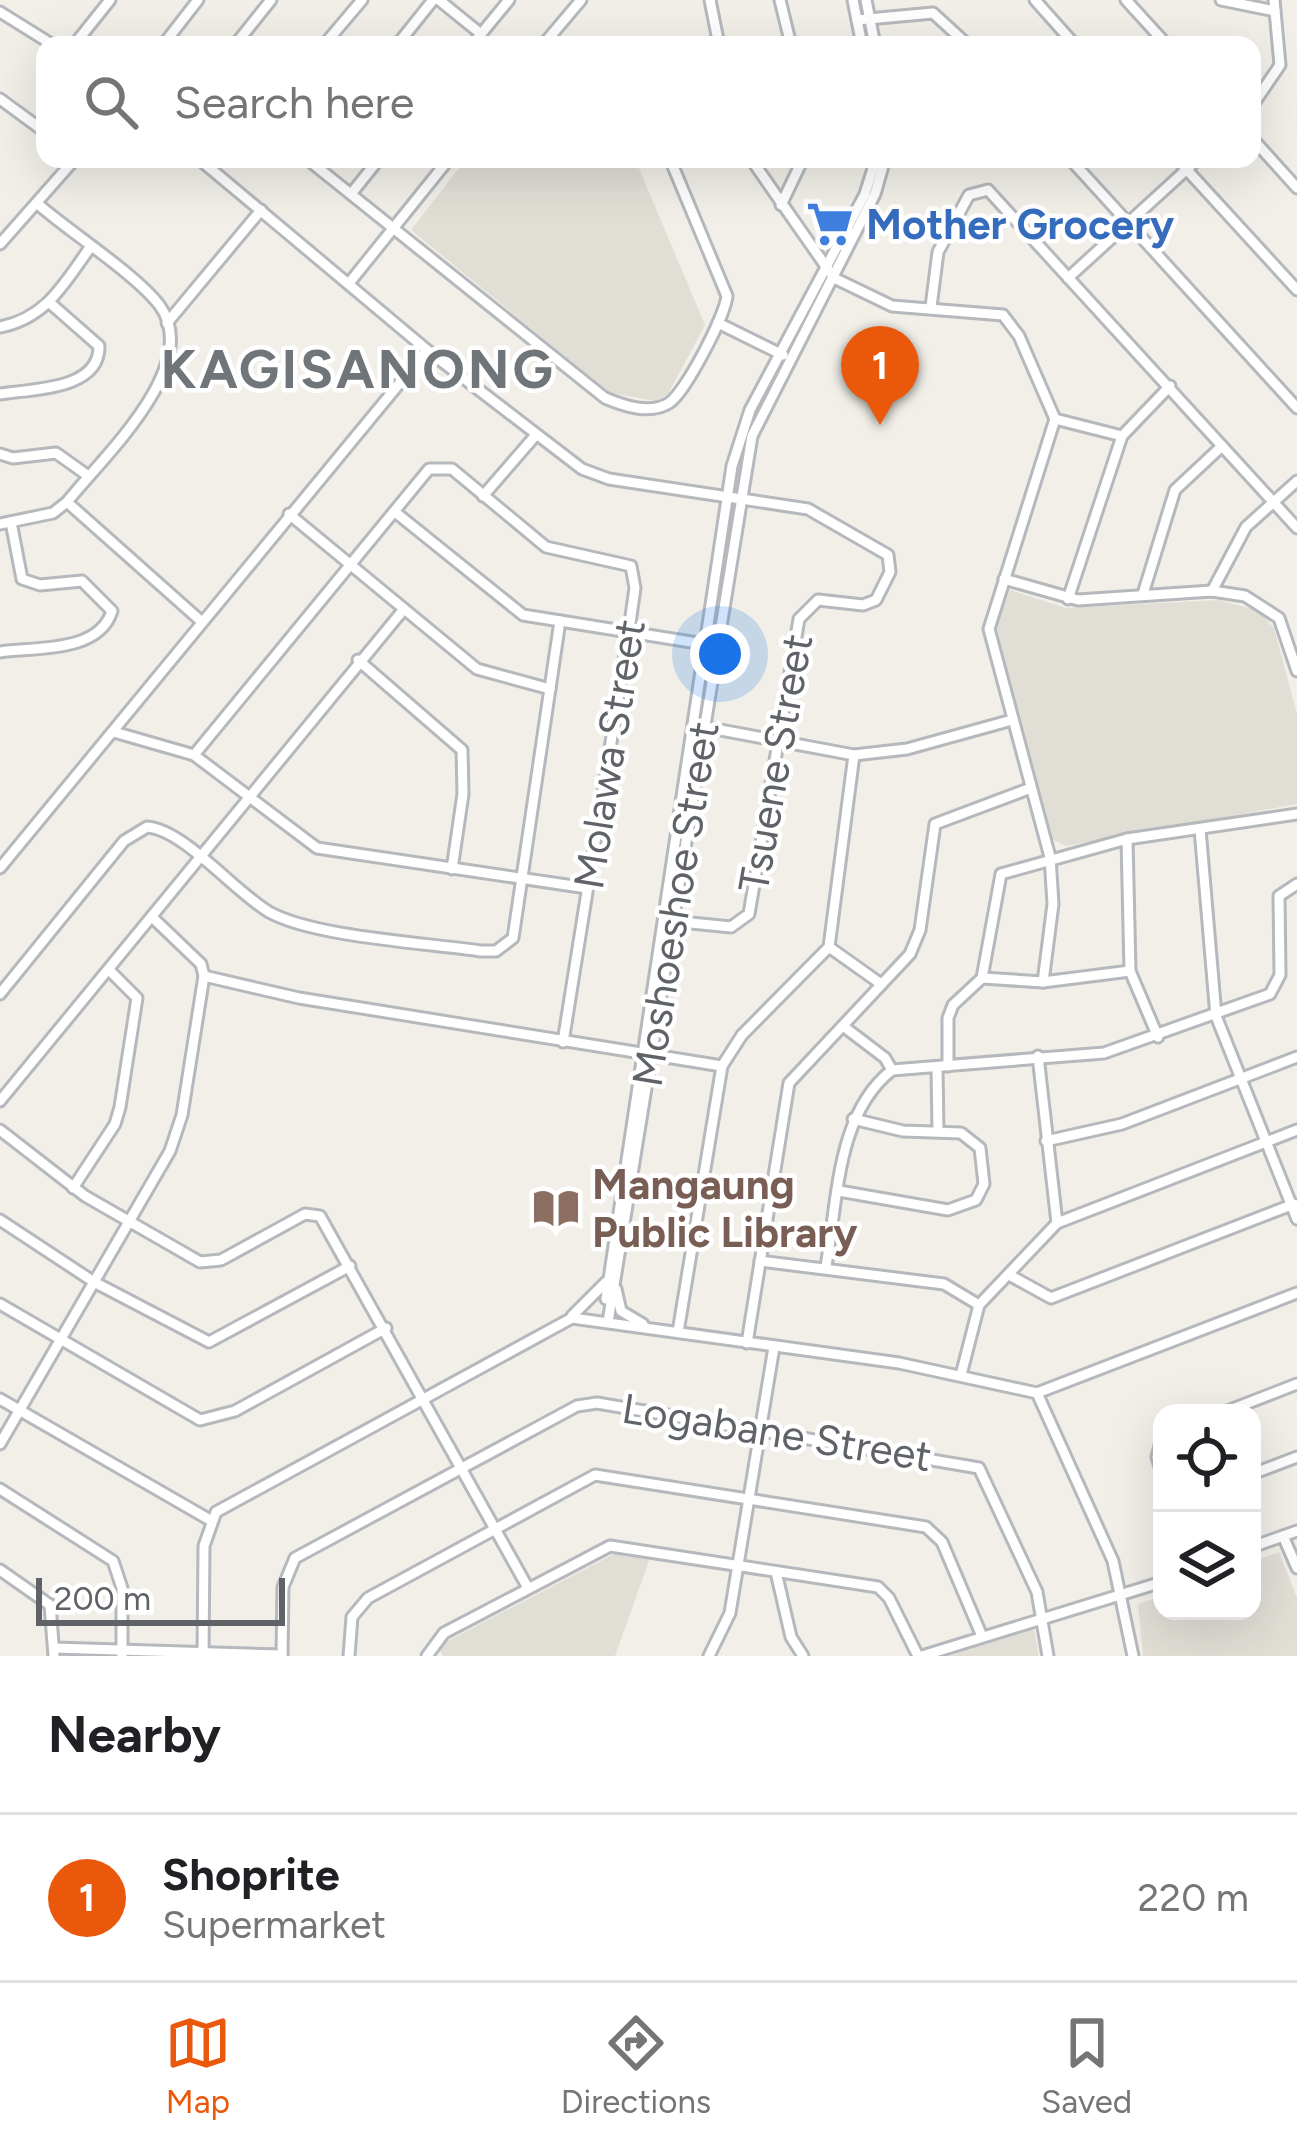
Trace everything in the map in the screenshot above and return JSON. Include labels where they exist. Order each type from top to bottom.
[{"type":"street","points":[[81,36],[110,0]]},
{"type":"street","points":[[171,36],[198,0]]},
{"type":"street","points":[[242,36],[271,0]]},
{"type":"street","points":[[331,36],[362,0]]},
{"type":"street","points":[[405,36],[436,0],[481,34],[508,0]]},
{"type":"street","points":[[550,36],[580,0]]},
{"type":"street","points":[[710,0],[717,36]]},
{"type":"street","points":[[780,0],[788,36]]},
{"type":"street","points":[[853,0],[871,36]]},
{"type":"street","points":[[862,36],[866,0]]},
{"type":"street","points":[[1035,0],[1067,36]]},
{"type":"street","points":[[1126,0],[1159,36]]},
{"type":"street","points":[[1221,0],[1275,5],[1280,65],[1261,93]]},
{"type":"street","points":[[0,13],[38,36]]},
{"type":"street","points":[[863,18],[933,13],[958,36]]},
{"type":"street","points":[[0,99],[36,125]]},
{"type":"street","points":[[1261,148],[1297,188]]},
{"type":"street","points":[[0,244],[68,168]]},
{"type":"street","name":"Tsuene Street","points":[[210,168],[427,350],[535,436],[593,475],[808,509],[891,560],[876,600],[863,604],[825,599],[802,612],[749,914],[731,926],[671,921]]},
{"type":"street","points":[[318,168],[605,398],[623,406],[652,409],[674,400],[718,322],[726,286],[674,168]]},
{"type":"street","points":[[351,194],[372,168]]},
{"type":"street","points":[[350,282],[442,168]]},
{"type":"street","points":[[757,168],[834,278],[886,304],[988,310],[1007,319],[1055,419],[989,629],[1050,856],[1053,904],[1043,982]]},
{"type":"street","points":[[781,205],[799,168]]},
{"type":"street","name":"Moshoeshoe Street","points":[[648,1053],[744,422],[865,194],[873,168]]},
{"type":"street","name":"Moshoeshoe Street","points":[[733,497],[760,418],[834,278],[875,194],[882,168]]},
{"type":"street","points":[[1078,168],[1297,408]]},
{"type":"street","points":[[1068,278],[1187,170],[1297,290]]},
{"type":"street","points":[[931,307],[944,237],[960,207],[981,189],[991,192],[1297,527]]},
{"type":"street","points":[[0,652],[85,640],[99,632],[112,610],[82,581],[40,585],[22,580],[5,523],[53,513],[67,502],[157,390],[170,356],[167,323],[150,297],[39,205]]},
{"type":"street","points":[[167,323],[261,210]]},
{"type":"street","points":[[0,327],[24,322],[50,304],[89,249]]},
{"type":"street","points":[[0,394],[82,378],[97,363],[99,346],[50,304]]},
{"type":"street","points":[[718,322],[792,359]]},
{"type":"street","points":[[0,868],[427,350]]},
{"type":"street","points":[[1068,599],[1122,436],[1170,386]]},
{"type":"street","points":[[1055,419],[1122,436]]},
{"type":"street","points":[[483,496],[535,436]]},
{"type":"street","points":[[1143,594],[1175,490],[1222,446]]},
{"type":"street","points":[[0,454],[13,458],[56,453],[87,475]]},
{"type":"street","name":"Molawa Street","points":[[194,755],[429,469],[438,465],[452,469],[546,547],[631,566],[635,588],[563,1042]]},
{"type":"street","points":[[1212,591],[1238,539],[1297,481]]},
{"type":"street","points":[[67,502],[113,549],[202,622]]},
{"type":"street","points":[[395,512],[501,602],[524,615],[711,645]]},
{"type":"street","points":[[289,514],[477,669],[550,689]]},
{"type":"street","points":[[1004,579],[1068,599],[1212,591],[1245,596],[1267,606],[1285,629],[1297,671]]},
{"type":"street","points":[[0,1101],[404,609]]},
{"type":"street","points":[[0,994],[124,841],[147,826],[164,831],[289,921],[496,951],[513,938],[560,621]]},
{"type":"street","points":[[358,660],[462,750],[464,779],[452,869]]},
{"type":"street","points":[[699,726],[854,755],[907,749],[1012,720]]},
{"type":"street","name":"Moshoeshoe Street","points":[[605,1322],[699,726]]},
{"type":"street","points":[[114,732],[194,755],[317,848],[587,888]]},
{"type":"street","points":[[678,1332],[722,1066],[742,1035],[829,946],[854,755]]},
{"type":"street","points":[[747,1343],[789,1083],[905,963],[917,942],[935,824],[1030,788]]},
{"type":"street","points":[[938,1131],[948,1018],[953,1005],[982,978],[998,879],[1050,856],[1127,839],[1297,814]]},
{"type":"street","points":[[1200,829],[1216,1016],[1297,1219]]},
{"type":"street","points":[[1127,839],[1130,971],[1158,1037]]},
{"type":"street","points":[[826,1266],[853,1119],[863,1097],[892,1070],[1104,1053],[1216,1016],[1276,986],[1281,964],[1276,909],[1284,889],[1297,884]]},
{"type":"street","points":[[0,1444],[178,1133],[204,976],[193,955],[153,918]]},
{"type":"street","points":[[829,946],[881,984]]},
{"type":"street","points":[[73,1187],[120,1107],[137,998],[110,970]]},
{"type":"street","points":[[982,978],[1043,982],[1130,971]]},
{"type":"street","points":[[204,976],[298,998],[722,1066]]},
{"type":"street","points":[[843,1026],[886,1058],[892,1070]]},
{"type":"street","points":[[1038,1056],[1057,1223]]},
{"type":"street","points":[[1046,1141],[1122,1124],[1297,1057]]},
{"type":"street","points":[[839,1192],[948,1210],[976,1200],[984,1184],[980,1148],[966,1135],[903,1131],[853,1119]]},
{"type":"street","points":[[0,1130],[73,1187],[207,1264],[313,1214],[326,1222],[528,1588]]},
{"type":"street","points":[[961,1375],[979,1305],[1057,1223],[1297,1130]]},
{"type":"street","points":[[1011,1276],[1051,1298],[1294,1204]]},
{"type":"street","points":[[0,1220],[94,1282],[208,1342],[350,1266]]},
{"type":"street","points":[[760,1261],[944,1284],[979,1305]]},
{"type":"street","points":[[203,1655],[204,1546],[210,1520],[227,1504],[567,1319],[612,1276]]},
{"type":"street","points":[[612,1276],[621,1310],[654,1329]]},
{"type":"street","points":[[567,1319],[961,1375],[1036,1393],[1297,1293]]},
{"type":"street","points":[[0,1304],[189,1416],[210,1420],[386,1328]]},
{"type":"street","points":[[709,1656],[726,1628],[773,1347]]},
{"type":"street","points":[[1245,1404],[1297,1384]]},
{"type":"street","points":[[1036,1393],[1124,1598],[1133,1656]]},
{"type":"street","points":[[0,1399],[210,1520]]},
{"type":"street","name":"Logabane Street","points":[[282,1655],[288,1566],[587,1403],[979,1468],[1037,1592],[1048,1656]]},
{"type":"street","points":[[1261,1471],[1297,1457]]},
{"type":"street","points":[[349,1656],[352,1617],[361,1603],[595,1474],[933,1530],[981,1634]]},
{"type":"street","points":[[0,1490],[113,1561],[122,1588],[122,1653]]},
{"type":"street","points":[[1261,1544],[1297,1531]]},
{"type":"street","points":[[1283,1536],[1297,1568]]},
{"type":"street","points":[[427,1656],[437,1637],[610,1546],[881,1589],[920,1656],[1153,1586]]},
{"type":"street","points":[[0,1570],[46,1598],[54,1615],[54,1652],[282,1655]]},
{"type":"street","points":[[776,1572],[798,1654]]},
{"type":"shaded area","points":[[459,168],[639,168],[705,325],[668,394],[656,401],[610,393],[411,230]]},
{"type":"shaded area","points":[[1010,590],[1066,608],[1218,600],[1257,610],[1274,628],[1297,714],[1297,804],[1066,846],[1053,840],[996,627]]},
{"type":"shaded area","points":[[1279,1552],[1297,1598],[1297,1656],[1143,1656],[1138,1604],[1153,1599],[1153,1620],[1261,1620],[1261,1559]]},
{"type":"shaded area","points":[[614,1554],[650,1558],[615,1656],[443,1656],[438,1646]]},
{"type":"shaded area","points":[[1034,1629],[1039,1656],[949,1656]]},
{"type":"place","name":"Mother Grocery","points":[[830,224]]},
{"type":"place","name":"Shoprite","points":[[880,425]]},
{"type":"place","name":"Mangaung Public Library","points":[[556,1208]]},
{"type":"district","name":"KAGISANONG","points":[[358,369]]}]
